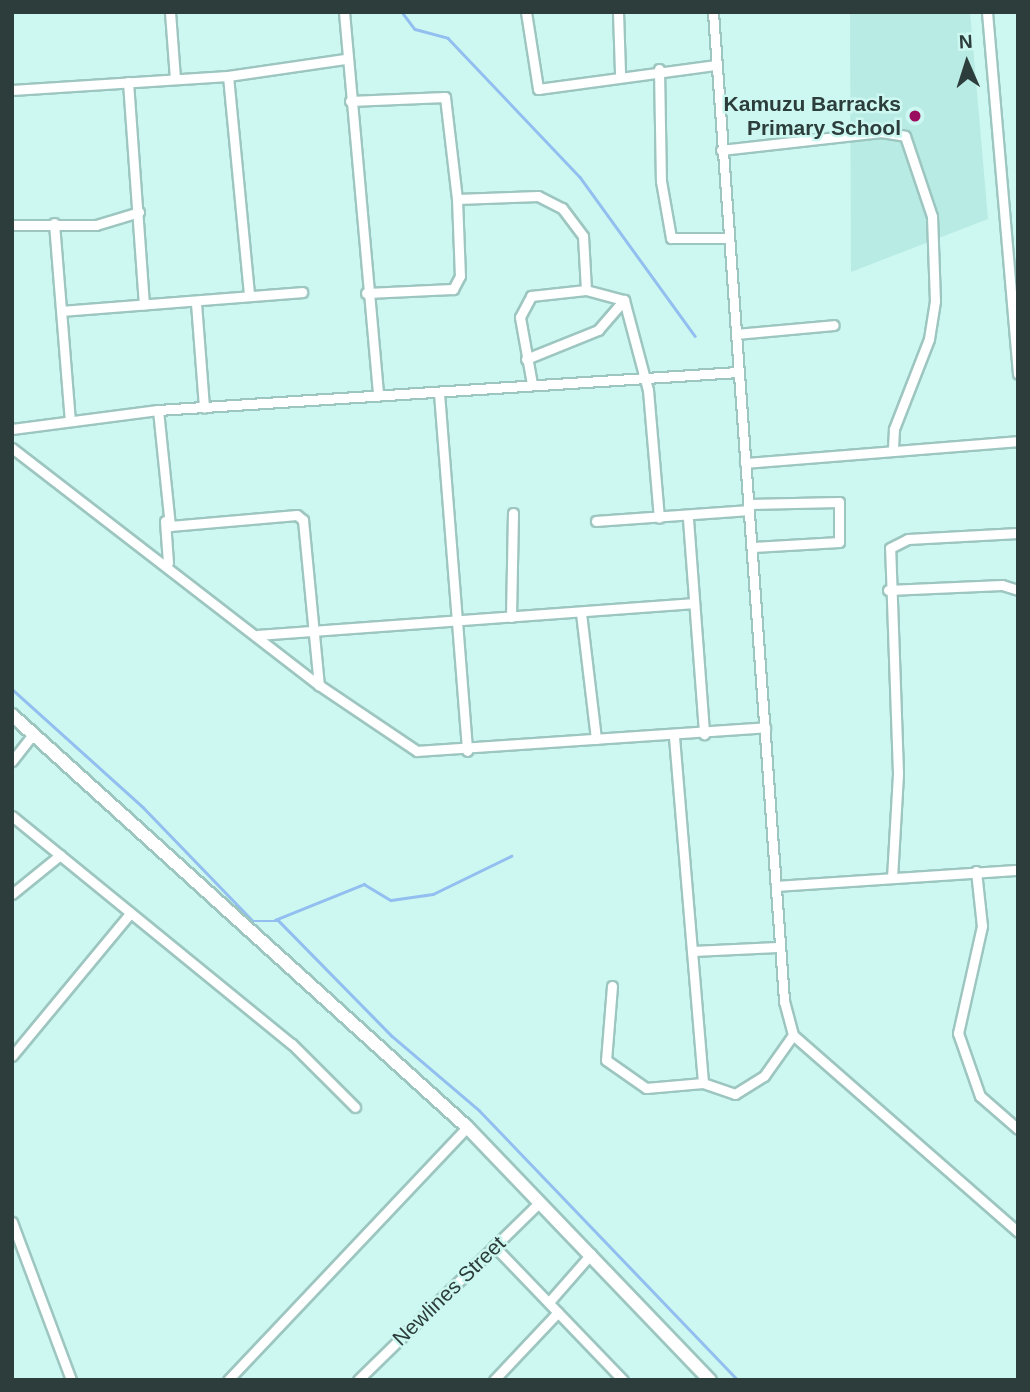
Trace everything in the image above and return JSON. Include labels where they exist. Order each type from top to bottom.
[{"type":"street","points":[[170,12],[175,79]]},
{"type":"street","points":[[344,12],[345,60],[378,395]]},
{"type":"street","points":[[526,12],[537,89],[620,73],[716,65]]},
{"type":"street","points":[[618,12],[620,73]]},
{"type":"street","points":[[713,12],[765,727],[778,947],[793,1035],[1018,1232]]},
{"type":"street","points":[[987,12],[1018,374]]},
{"type":"street","points":[[12,90],[228,76],[345,60]]},
{"type":"street","points":[[659,69],[661,181],[671,238],[729,238]]},
{"type":"street","points":[[228,76],[249,294]]},
{"type":"street","points":[[128,82],[144,304]]},
{"type":"street","points":[[350,101],[444,97],[457,199],[460,276],[453,289],[366,293]]},
{"type":"street","points":[[722,150],[881,132],[905,136],[932,216],[935,301],[929,339],[894,429],[893,451]]},
{"type":"street","points":[[457,199],[538,196],[562,208],[583,236],[586,290]]},
{"type":"street","points":[[12,225],[96,225],[139,212]]},
{"type":"street","points":[[54,223],[70,420]]},
{"type":"street","points":[[532,384],[526,359],[523,303],[531,296],[586,290],[624,300]]},
{"type":"street","points":[[62,311],[144,304],[196,303],[249,294],[302,292]]},
{"type":"street","points":[[526,359],[598,330],[624,300]]},
{"type":"street","points":[[624,300],[645,378],[659,518]]},
{"type":"street","points":[[196,303],[204,408]]},
{"type":"street","points":[[736,334],[834,325]]},
{"type":"street","points":[[12,429],[158,410],[738,372]]},
{"type":"street","points":[[439,393],[454,623],[467,751]]},
{"type":"street","points":[[158,410],[168,563]]},
{"type":"street","points":[[745,463],[1018,441]]},
{"type":"street","points":[[12,448],[168,563],[319,685],[409,748],[467,751],[596,739],[674,737],[765,727]]},
{"type":"street","points":[[596,521],[688,519],[749,507],[839,502],[839,542],[752,547]]},
{"type":"street","points":[[511,617],[513,513]]},
{"type":"street","points":[[165,519],[185,529],[301,517],[316,632],[319,685]]},
{"type":"street","points":[[688,519],[704,734]]},
{"type":"street","points":[[892,878],[898,773],[888,554],[896,541],[1018,533]]},
{"type":"street","points":[[888,590],[1002,585],[1018,590]]},
{"type":"street","points":[[258,635],[454,623],[694,603]]},
{"type":"street","points":[[581,613],[596,739]]},
{"type":"street","points":[[12,715],[467,1127],[710,1380]]},
{"type":"street","points":[[12,761],[33,734]]},
{"type":"street","points":[[674,737],[703,1083]]},
{"type":"street","points":[[12,816],[128,916],[292,1044],[355,1107]]},
{"type":"street","points":[[12,894],[60,855]]},
{"type":"street","points":[[776,886],[1018,870]]},
{"type":"street","points":[[976,871],[982,926],[958,1033],[980,1096],[1018,1129]]},
{"type":"street","points":[[12,1056],[128,916]]},
{"type":"street","points":[[692,951],[778,947]]},
{"type":"street","points":[[612,986],[606,1015],[609,1066],[646,1088],[703,1083],[735,1094],[755,1084],[793,1035]]},
{"type":"street","points":[[228,1380],[467,1127]]},
{"type":"street","name":"Newlines Street","points":[[358,1380],[539,1203]]},
{"type":"street","points":[[12,1222],[71,1380]]},
{"type":"street","points":[[494,1246],[623,1380]]},
{"type":"street","points":[[549,1302],[591,1254]]},
{"type":"street","points":[[494,1380],[558,1312]]},
{"type":"shaded area","name":"Kamuzu Barracks Primary School","points":[[850,12],[970,12],[988,219],[851,272]]},
{"type":"waterway","points":[[402,12],[415,29],[448,38],[580,177],[695,336]]},
{"type":"waterway","points":[[12,689],[143,807],[253,921],[279,921],[392,1036],[479,1110],[738,1380]]},
{"type":"waterway","points":[[275,920],[364,884],[391,900],[433,894],[511,856]]},
{"type":"place","name":"Kamuzu Barracks Primary School","points":[[915,116]]}]
